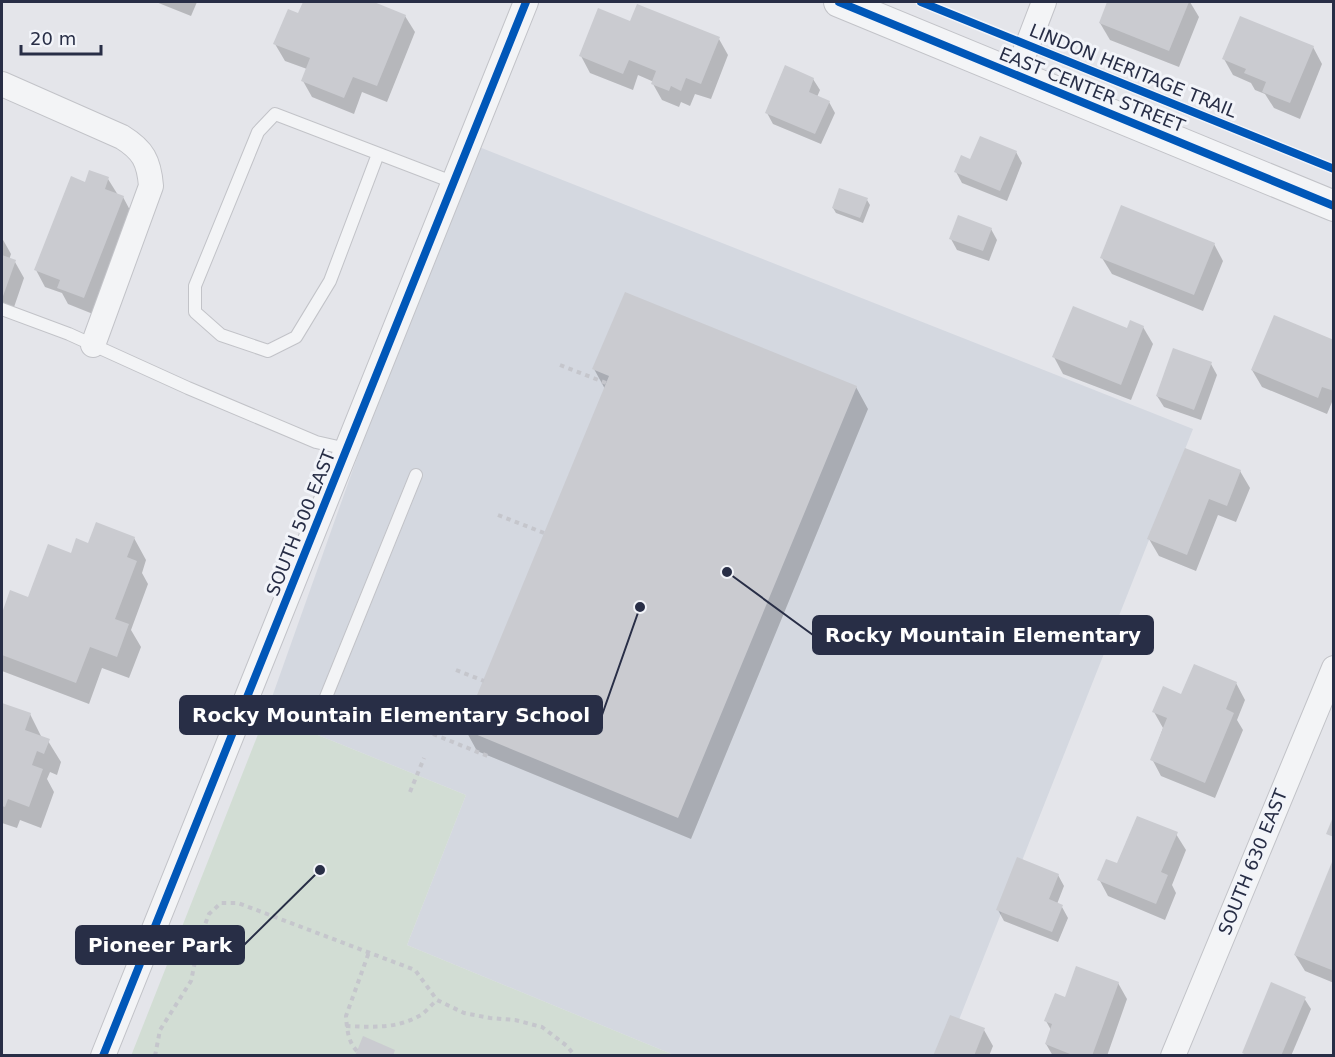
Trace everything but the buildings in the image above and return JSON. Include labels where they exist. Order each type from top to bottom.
[{"type":"street","name":"SOUTH 500 EAST","points":[[103,1056],[526,2]]},
{"type":"street","name":"EAST CENTER STREET","points":[[839,2],[1334,206]]},
{"type":"street","points":[[1016,75],[1044,2]]},
{"type":"street","points":[[2,84],[122,137],[136,146],[145,157],[150,171],[151,186],[93,345]]},
{"type":"street","name":"SOUTH 630 EAST","points":[[1173,1056],[1334,668]]},
{"type":"lane","points":[[378,154],[330,281],[296,337],[268,351],[221,334],[195,312],[195,286],[258,132],[275,114],[455,183]]},
{"type":"lane","points":[[2,309],[93,345],[316,442],[347,449]]},
{"type":"lane","points":[[326,697],[416,475]]},
{"type":"path","points":[[560,365],[606,383]]},
{"type":"path","points":[[498,515],[544,533]]},
{"type":"path","points":[[456,670],[484,681]]},
{"type":"path","points":[[433,734],[490,757]]},
{"type":"path","points":[[410,792],[424,758]]},
{"type":"path","points":[[155,1056],[160,1030],[191,981],[200,938],[209,914],[221,903],[238,903],[415,970],[437,1000],[464,1012],[542,1027],[567,1046],[575,1056]]},
{"type":"path","points":[[357,1051],[351,1045],[346,1016],[369,952]]},
{"type":"path","points":[[346,1026],[381,1028],[395,1025],[420,1016],[437,1000]]},
{"type":"shaded area","points":[[469,143],[1193,429],[945,1055],[674,1055],[407,945],[466,795],[266,714]]},
{"type":"shaded area","points":[[266,714],[466,795],[407,945],[674,1055],[131,1056]]},
{"type":"cycle path","points":[[103,1056],[526,2]]},
{"type":"cycle path","points":[[839,2],[1334,206]]},
{"type":"cycle path","name":"LINDON HERITAGE TRAIL","points":[[921,2],[1334,169]]},
{"type":"place","name":"Rocky Mountain Elementary","points":[[727,572]]},
{"type":"place","name":"Rocky Mountain Elementary School","points":[[640,607]]},
{"type":"place","name":"Pioneer Park","points":[[320,870]]}]
